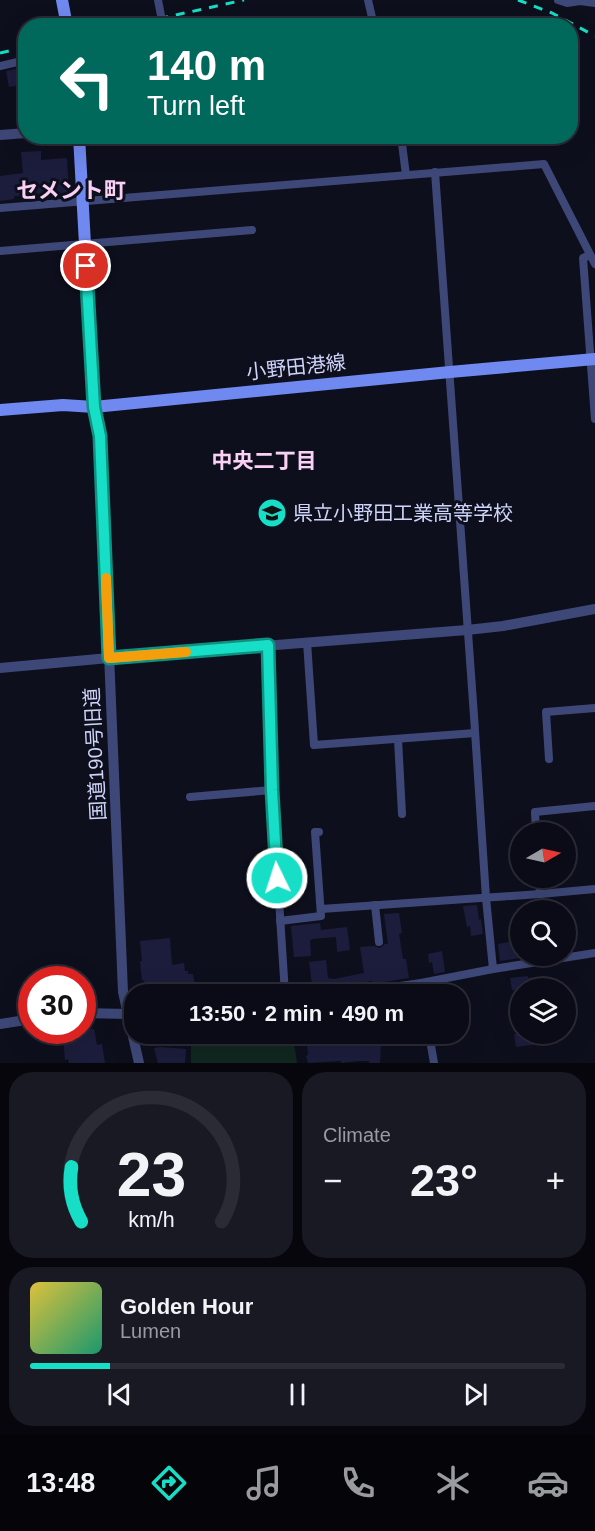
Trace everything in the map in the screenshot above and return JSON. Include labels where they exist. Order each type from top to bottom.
[{"type":"main road","points":[[62,0],[65,18]]},
{"type":"main road","points":[[79,144],[94,407]]},
{"type":"main road","name":"小野田港線","points":[[0,411],[63,405],[94,407],[593,359]]},
{"type":"street","points":[[158,0],[161,18]]},
{"type":"street","points":[[368,0],[372,18]]},
{"type":"street","points":[[558,0],[567,3],[580,0],[595,3]]},
{"type":"street","points":[[0,66],[18,62]]},
{"type":"street","points":[[0,135],[18,134]]},
{"type":"street","points":[[402,144],[406,175]]},
{"type":"street","points":[[0,208],[544,164],[595,264]]},
{"type":"street","points":[[435,172],[486,898],[493,969]]},
{"type":"street","points":[[0,251],[252,230]]},
{"type":"street","points":[[590,255],[583,258],[593,359],[595,419]]},
{"type":"street","name":"国道190号旧道","points":[[94,407],[100,436],[124,995]]},
{"type":"street","points":[[0,668],[467,630],[503,626],[595,609]]},
{"type":"street","points":[[307,642],[314,745],[475,733]]},
{"type":"street","points":[[268,645],[272,790],[284,984]]},
{"type":"street","points":[[549,759],[546,712],[595,708]]},
{"type":"street","points":[[398,739],[402,814]]},
{"type":"street","points":[[190,797],[272,790]]},
{"type":"street","points":[[536,822],[535,812],[595,806]]},
{"type":"street","points":[[280,921],[321,916],[315,832],[320,832]]},
{"type":"street","points":[[540,888],[540,894]]},
{"type":"street","points":[[321,909],[595,889]]},
{"type":"street","points":[[375,905],[379,942]]},
{"type":"street","points":[[414,984],[595,953]]},
{"type":"street","points":[[96,1013],[124,1014]]},
{"type":"street","points":[[0,1024],[18,1021]]},
{"type":"street","name":"国道190号旧道","points":[[136,1044],[139,1063]]},
{"type":"street","points":[[431,1044],[434,1063]]},
{"type":"green space","points":[[191,1044],[294,1044],[297,1063],[191,1063]]},
{"type":"building","points":[[18,69],[18,85],[9,87],[6,71]]},
{"type":"building","points":[[41,151],[41,160],[67,158],[69,194],[14,196],[14,199],[0,201],[0,176],[23,173],[21,152]]},
{"type":"building","points":[[477,905],[483,934],[471,936],[463,906]]},
{"type":"building","points":[[399,913],[402,933],[399,934],[409,978],[378,983],[372,983],[372,981],[352,984],[312,984],[309,962],[326,960],[328,978],[334,979],[364,973],[360,947],[380,948],[388,944],[384,914]]},
{"type":"building","points":[[320,923],[321,930],[347,927],[350,950],[337,952],[336,937],[313,939],[310,940],[311,956],[294,957],[291,926]]},
{"type":"building","points":[[170,938],[172,965],[184,963],[185,971],[193,974],[194,984],[145,984],[144,980],[142,981],[140,941]]},
{"type":"building","points":[[510,942],[510,960],[500,961],[498,944]]},
{"type":"building","points":[[442,951],[445,972],[434,974],[428,954]]},
{"type":"building","points":[[96,1040],[97,1045],[102,1044],[105,1063],[69,1063],[68,1059],[65,1060],[64,1044],[96,1044]]},
{"type":"building","points":[[307,1044],[381,1044],[380,1063],[358,1061],[341,1063],[341,1061],[308,1063],[306,1056],[308,1055]]},
{"type":"building","points":[[516,1044],[540,1044],[516,1047]]},
{"type":"building","points":[[154,1048],[186,1049],[185,1063],[158,1063]]},
{"type":"railway","points":[[162,18],[244,0]]},
{"type":"railway","points":[[518,0],[561,18]]},
{"type":"railway","points":[[578,27],[595,36]]},
{"type":"railway","points":[[0,53],[18,49]]},
{"type":"slow traffic","points":[[106,578],[109,658],[186,652]]},
{"type":"place","name":"県立小野田工業高等学校","points":[[272,513]]},
{"type":"district","name":"セメント町","points":[[71,190]]},
{"type":"district","name":"中央二丁目","points":[[264,461]]},
{"type":"route","points":[[86,266],[94,407],[100,436],[109,658],[268,645],[277,878]]}]
